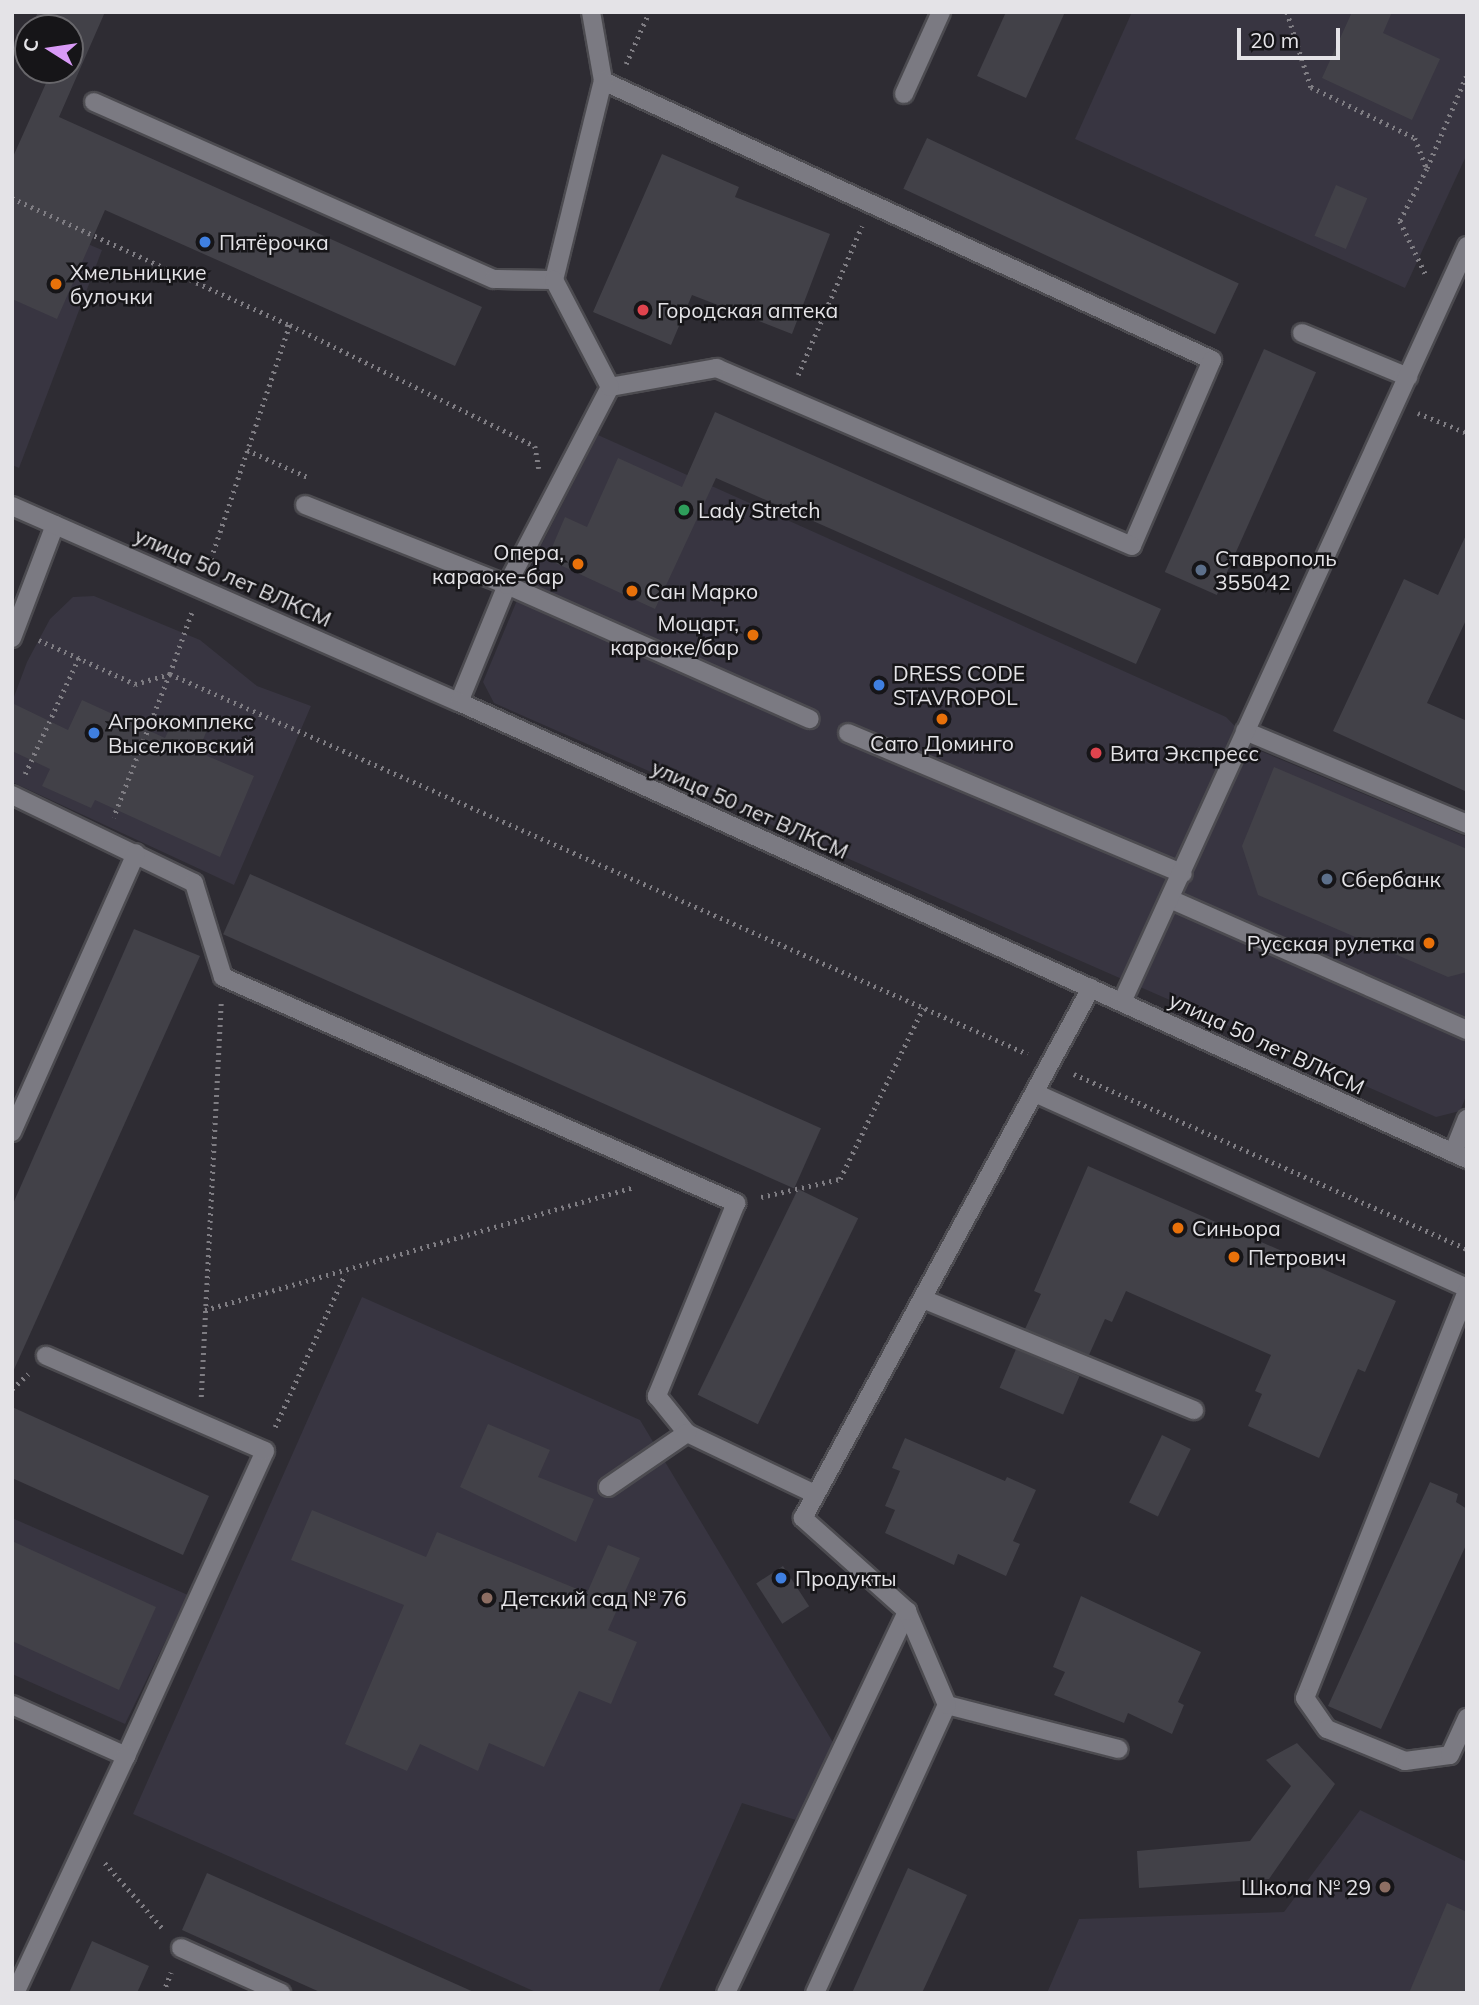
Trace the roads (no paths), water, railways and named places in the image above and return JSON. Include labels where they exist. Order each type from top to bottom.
[{"type":"street","points":[[591,12],[609,84],[554,280],[610,387]]},
{"type":"street","points":[[904,93],[941,12]]},
{"type":"street","points":[[609,84],[1212,360],[1132,546],[717,368],[610,387]]},
{"type":"street","points":[[93,102],[494,279],[554,280]]},
{"type":"street","points":[[1122,1002],[1467,246]]},
{"type":"street","points":[[1301,333],[1408,377]]},
{"type":"street","points":[[458,702],[507,585],[610,387]]},
{"type":"street","points":[[305,505],[507,585],[810,719]]},
{"type":"street","name":"улица 50 лет ВЛКСМ","points":[[12,506],[458,702],[1460,1156]]},
{"type":"street","points":[[14,635],[55,525]]},
{"type":"street","points":[[1245,731],[1467,824]]},
{"type":"street","points":[[848,733],[1182,873]]},
{"type":"street","points":[[14,795],[106,837],[194,883],[223,977],[736,1203],[657,1396],[687,1433],[815,1494]]},
{"type":"street","points":[[12,1132],[136,853]]},
{"type":"street","points":[[1170,899],[1467,1030]]},
{"type":"street","points":[[815,1993],[947,1704],[907,1611],[803,1518],[1091,988]]},
{"type":"street","points":[[1035,1093],[1467,1289],[1305,1698],[1327,1730],[1405,1761],[1450,1755],[1467,1718]]},
{"type":"street","points":[[1460,1156],[1467,1119]]},
{"type":"street","points":[[923,1299],[1194,1410]]},
{"type":"street","points":[[15,1993],[265,1451],[46,1356]]},
{"type":"street","points":[[608,1487],[687,1433]]},
{"type":"street","points":[[726,1993],[907,1611]]},
{"type":"street","points":[[947,1704],[1118,1749]]},
{"type":"street","points":[[12,1705],[126,1756]]},
{"type":"street","points":[[181,1948],[281,1993]]},
{"type":"place","name":"Пятёрочка","points":[[205,242]]},
{"type":"place","name":"Хмельницкие булочки","points":[[56,284]]},
{"type":"place","name":"Городская аптека","points":[[643,310]]},
{"type":"place","name":"Lady Stretch","points":[[684,510]]},
{"type":"place","name":"Опера, караоке-бар","points":[[578,564]]},
{"type":"place","name":"Ставрополь 355042","points":[[1201,570]]},
{"type":"place","name":"Сан Марко","points":[[632,591]]},
{"type":"place","name":"Моцарт, караоке/бар","points":[[753,635]]},
{"type":"place","name":"DRESS CODE STAVROPOL","points":[[879,685]]},
{"type":"place","name":"Сато Доминго","points":[[942,719]]},
{"type":"place","name":"Агрокомплекс Выселковский","points":[[94,733]]},
{"type":"place","name":"Вита Экспресс","points":[[1096,753]]},
{"type":"place","name":"Сбербанк","points":[[1327,879]]},
{"type":"place","name":"Русская рулетка","points":[[1429,943]]},
{"type":"place","name":"Синьора","points":[[1178,1228]]},
{"type":"place","name":"Петрович","points":[[1234,1257]]},
{"type":"place","name":"Продукты","points":[[781,1578]]},
{"type":"place","name":"Детский сад № 76","points":[[487,1598]]},
{"type":"place","name":"Школа № 29","points":[[1385,1887]]}]
